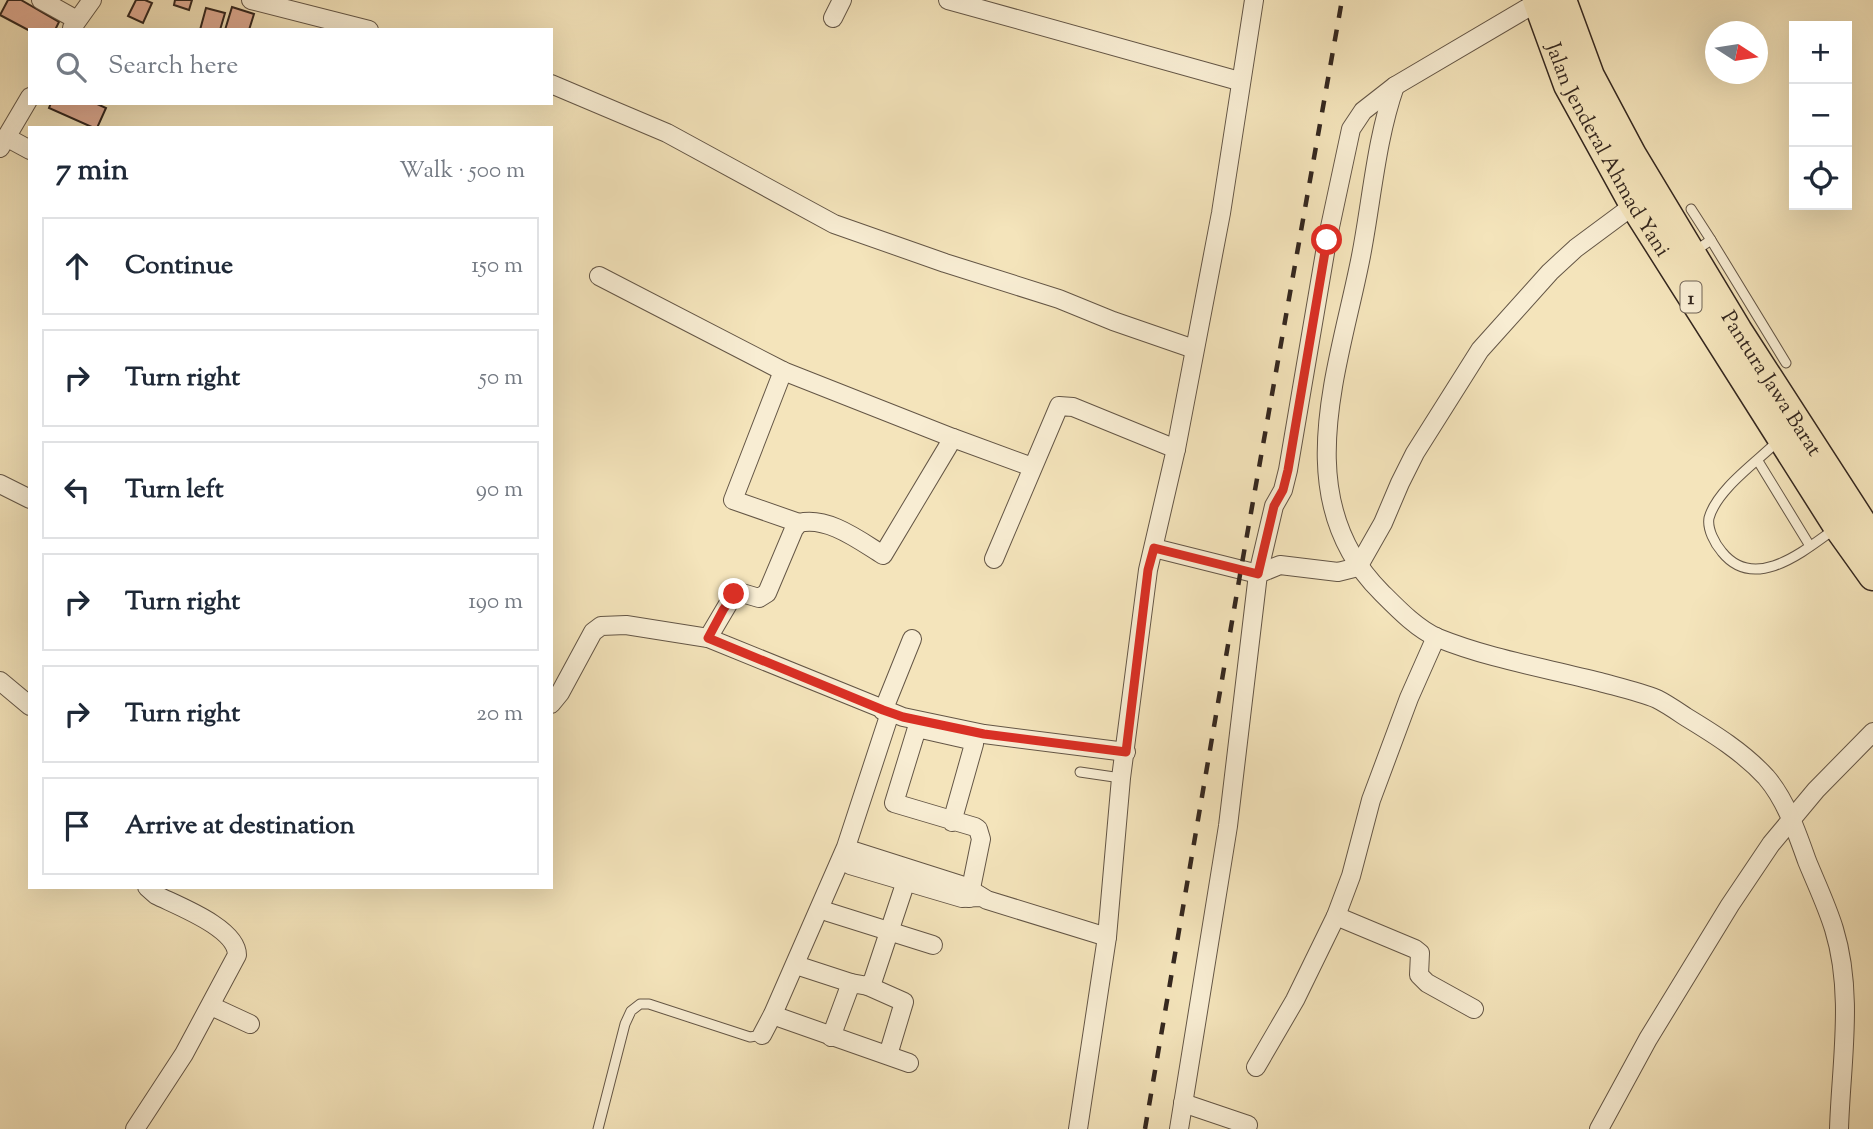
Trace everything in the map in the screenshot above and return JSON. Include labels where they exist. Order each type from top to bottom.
[{"type":"highway","name":"Jalan Jenderal Ahmad Yani","points":[[1545,1],[1568,85],[1634,205],[1838,527],[1873,576]]},
{"type":"highway","name":"Pantura Jawa Barat","points":[[1545,1],[1590,76],[1632,155],[1701,247],[1749,325],[1873,540]]},
{"type":"street","points":[[41,0],[74,25],[92,0]]},
{"type":"street","points":[[251,0],[361,28]]},
{"type":"street","points":[[833,19],[842,0]]},
{"type":"street","points":[[948,0],[1240,80]]},
{"type":"street","points":[[1078,1129],[1107,937],[1121,778],[1148,570],[1176,449],[1221,213],[1254,0]]},
{"type":"street","points":[[1180,1129],[1228,826],[1258,574],[1274,506],[1283,490],[1288,470],[1327,240],[1351,129],[1363,111],[1395,86],[1545,1]]},
{"type":"street","points":[[553,85],[667,133],[834,224],[922,256],[1059,299],[1194,349]]},
{"type":"street","points":[[1395,86],[1385,114],[1368,223],[1333,386],[1327,469],[1331,503],[1340,536],[1358,567],[1391,602],[1436,637],[1513,661],[1658,699],[1720,738],[1769,780],[1791,818],[1834,930],[1843,973],[1845,1023],[1839,1129]]},
{"type":"street","points":[[28,100],[3,143],[28,149]]},
{"type":"street","points":[[1154,548],[1258,574],[1280,565],[1338,572],[1358,567],[1383,523],[1415,453],[1480,350],[1550,272],[1576,248],[1634,205]]},
{"type":"street","points":[[599,276],[783,371],[1032,467]]},
{"type":"street","points":[[783,371],[733,500],[799,523],[821,523],[883,555],[953,438]]},
{"type":"street","points":[[994,559],[1059,406],[1073,407],[1176,449]]},
{"type":"street","points":[[0,484],[28,498]]},
{"type":"street","points":[[708,638],[734,594],[742,593],[759,598],[767,593],[799,523]]},
{"type":"street","points":[[553,702],[593,632],[601,626],[626,625],[708,638],[887,712],[984,734],[1126,752]]},
{"type":"street","points":[[1256,1068],[1295,1000],[1336,916],[1352,876],[1371,800],[1409,698],[1436,637]]},
{"type":"street","points":[[762,1035],[846,848],[912,639]]},
{"type":"street","points":[[0,681],[28,704]]},
{"type":"street","points":[[894,803],[917,728],[970,740],[974,747],[952,822]]},
{"type":"street","points":[[1599,1129],[1648,1039],[1730,905],[1791,818],[1873,732]]},
{"type":"street","points":[[873,796],[975,827],[981,839],[973,895]]},
{"type":"street","points":[[831,1037],[860,984],[873,980],[906,876],[1107,937]]},
{"type":"street","points":[[135,1129],[184,1054],[233,967],[237,948],[224,931],[149,889]]},
{"type":"street","points":[[828,912],[933,945]]},
{"type":"street","points":[[1336,916],[1416,949],[1420,953],[1419,975],[1474,1009]]},
{"type":"street","points":[[802,967],[860,984],[904,1002],[888,1055]]},
{"type":"street","points":[[211,1006],[250,1024]]},
{"type":"street","points":[[781,1018],[909,1063]]},
{"type":"street","points":[[1184,1103],[1248,1125]]},
{"type":"lane","points":[[1691,209],[1701,247]]},
{"type":"lane","points":[[1749,325],[1786,363]]},
{"type":"lane","points":[[1783,437],[1742,473],[1721,497],[1709,518],[1710,531],[1719,548],[1730,562],[1745,569],[1757,569],[1776,565],[1838,527]]},
{"type":"lane","points":[[1758,461],[1810,546]]},
{"type":"lane","points":[[1080,772],[1121,778]]},
{"type":"lane","points":[[597,1129],[625,1024],[631,1011],[640,1004],[649,1004],[750,1037],[762,1035]]},
{"type":"building","points":[[8,0],[21,0],[59,22],[56,28],[28,30],[0,15]]},
{"type":"building","points":[[136,0],[152,3],[143,23],[128,16]]},
{"type":"building","points":[[175,0],[192,0],[189,10],[174,5]]},
{"type":"building","points":[[232,7],[254,14],[250,28],[226,28]]},
{"type":"building","points":[[206,8],[225,13],[221,28],[201,28]]},
{"type":"building","points":[[50,105],[99,105],[106,108],[98,126],[90,126],[49,108]]},
{"type":"railway","points":[[1145,1129],[1342,0]]},
{"type":"route","points":[[734,594],[729,598],[708,638],[883,710],[903,717],[984,734],[1126,752],[1148,570],[1154,548],[1258,574],[1274,506],[1283,490],[1288,470],[1327,240]]}]
